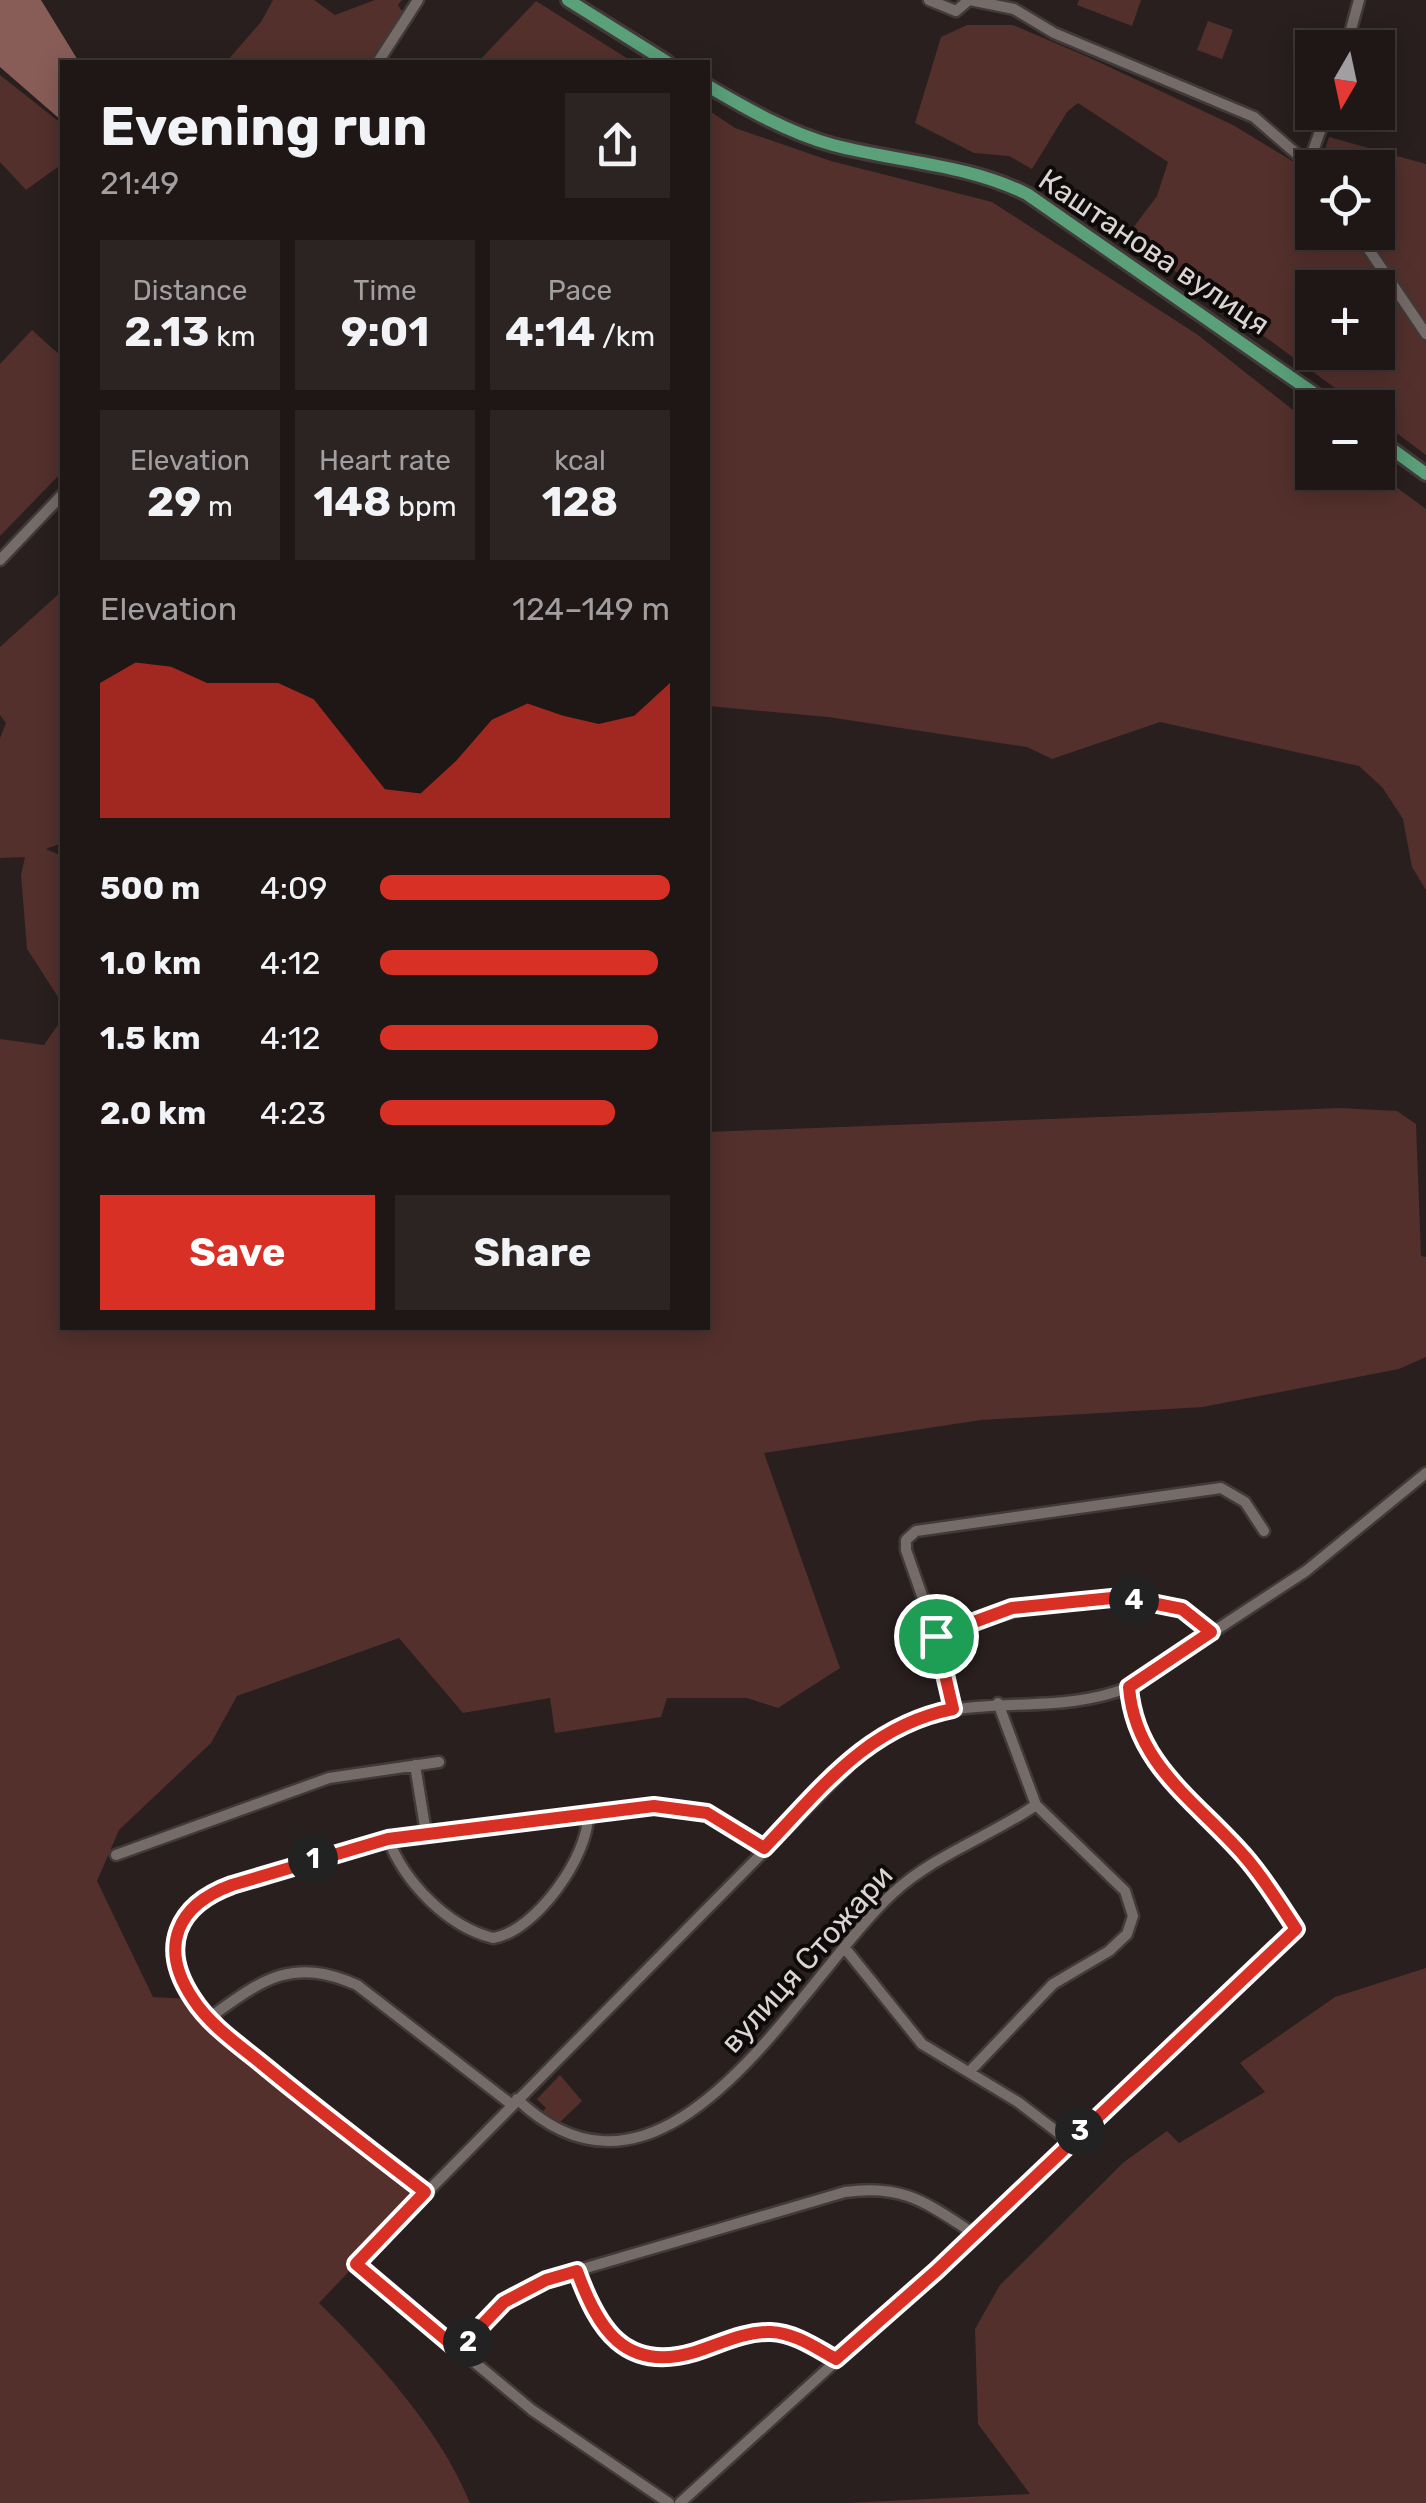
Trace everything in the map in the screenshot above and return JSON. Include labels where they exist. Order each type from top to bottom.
[{"type":"main road","points":[[568,0],[664,60]]},
{"type":"main road","name":"Каштанова вулиця","points":[[710,87],[764,117],[829,144],[987,178],[1028,194],[1309,390]]},
{"type":"main road","points":[[1395,451],[1426,474]]},
{"type":"street","points":[[379,60],[418,0]]},
{"type":"street","points":[[929,0],[956,10],[969,0],[1014,9],[1054,34],[1254,118],[1295,152]]},
{"type":"street","points":[[1351,30],[1360,0]]},
{"type":"street","points":[[1369,250],[1426,334]]},
{"type":"street","points":[[0,560],[60,497]]},
{"type":"street","points":[[669,2503],[532,2410],[356,2264],[875,1740],[903,1722],[953,1709],[1095,1698],[1129,1687],[1306,1571],[1426,1473]]},
{"type":"street","points":[[953,1709],[936,1636],[906,1550],[906,1540],[916,1531],[989,1517],[1222,1488],[1245,1502],[1264,1532]]},
{"type":"street","points":[[936,1636],[1012,1608],[1122,1597],[1182,1609],[1211,1632]]},
{"type":"street","points":[[680,2503],[712,2478],[1296,1929],[1246,1858],[1161,1772],[1136,1724],[1129,1687]]},
{"type":"street","points":[[971,2070],[1053,1984],[1109,1951],[1126,1934],[1133,1916],[1125,1890],[1036,1806],[998,1703]]},
{"type":"street","points":[[116,1856],[330,1778],[439,1762]]},
{"type":"street","points":[[416,1766],[426,1833]]},
{"type":"street","name":"вулиця Стожари","points":[[209,2018],[270,1976],[312,1971],[338,1976],[358,1984],[550,2125],[586,2137],[630,2136],[676,2124],[701,2109],[733,2079],[892,1894],[925,1867],[1036,1806]]},
{"type":"street","points":[[425,2192],[316,2108],[209,2018],[192,1999],[176,1957],[178,1925],[188,1908],[208,1894],[232,1885],[388,1839],[588,1813],[680,1808],[707,1813],[764,1848]]},
{"type":"street","points":[[388,1839],[400,1868],[416,1889],[462,1922],[494,1938],[516,1932],[561,1882],[582,1853],[588,1813]]},
{"type":"street","points":[[844,1947],[922,2044],[971,2070],[1069,2140]]},
{"type":"street","points":[[458,2350],[504,2302],[546,2280],[844,2192],[873,2188],[918,2198],[973,2233]]},
{"type":"street","points":[[577,2271],[602,2328],[639,2354],[672,2358],[770,2332],[802,2340],[836,2359]]},
{"type":"shaded area","points":[[0,0],[41,0],[78,60],[60,60],[60,119],[0,67]]},
{"type":"shaded area","points":[[273,0],[314,0],[335,15],[375,0],[402,0],[398,5],[404,14],[371,60],[228,60],[261,22]]},
{"type":"shaded area","points":[[1079,0],[1141,0],[1132,26],[1077,5]]},
{"type":"shaded area","points":[[536,1],[630,60],[480,60]]},
{"type":"shaded area","points":[[1208,21],[1233,30],[1222,59],[1197,50]]},
{"type":"shaded area","points":[[967,25],[1013,25],[1233,125],[1295,163],[1295,250],[1395,250],[1395,155],[1426,164],[1426,455],[1395,432],[1395,390],[1338,390],[1310,370],[1395,370],[1395,270],[1295,270],[1295,359],[1127,236],[1157,196],[1168,162],[1078,103],[1067,112],[1032,169],[1009,156],[974,153],[915,123],[941,37]]},
{"type":"shaded area","points":[[0,75],[60,122],[60,165],[26,190],[0,162]]},
{"type":"shaded area","points":[[710,111],[735,128],[831,161],[992,202],[1198,335],[1295,412],[1295,490],[1395,490],[1395,486],[1426,509],[1426,890],[1412,867],[1403,819],[1382,787],[1359,766],[1160,722],[1052,759],[1027,747],[828,717],[710,706]]},
{"type":"shaded area","points":[[1329,137],[1376,150],[1325,150]]},
{"type":"shaded area","points":[[32,330],[60,355],[60,474],[0,536],[0,364]]},
{"type":"shaded area","points":[[60,593],[60,844],[46,849],[60,855],[60,1000],[27,949],[21,875],[25,857],[0,858],[0,738],[6,723],[0,715],[0,647]]},
{"type":"shaded area","points":[[60,1022],[60,1330],[710,1330],[710,1132],[1340,1108],[1397,1111],[1416,1124],[1421,1256],[1426,1257],[1426,1357],[1399,1369],[1203,1407],[981,1420],[764,1453],[840,1668],[778,1708],[747,1698],[667,1698],[661,1717],[555,1733],[550,1698],[463,1713],[399,1638],[237,1696],[211,1743],[119,1830],[97,1881],[153,1997],[192,1999],[209,2018],[425,2192],[319,2303],[362,2347],[424,2422],[470,2503],[0,2503],[0,1039],[44,1045]]},
{"type":"shaded area","points":[[1426,1968],[1426,2503],[846,2503],[1030,2494],[978,2424],[975,2329],[1000,2285],[1124,2162],[1167,2131],[1179,2143],[1265,2092],[1240,2063],[1335,1997]]},
{"type":"shaded area","points":[[560,2075],[582,2101],[559,2123],[541,2114],[546,2108],[537,2099]]},
{"type":"route","points":[[1122,1597],[1182,1609],[1211,1632],[1129,1687],[1130,1704],[1142,1742],[1161,1772],[1246,1858],[1296,1929],[1069,2140],[936,2271],[836,2359],[802,2340],[770,2332],[672,2358],[639,2354],[602,2328],[592,2314],[577,2271],[546,2280],[504,2302],[476,2336],[458,2350],[356,2264],[425,2192],[235,2042],[192,1999],[176,1957],[178,1925],[188,1908],[208,1894],[232,1885],[388,1839],[627,1808],[654,1806],[707,1813],[764,1848],[875,1740],[903,1722],[953,1709],[946,1664],[936,1636],[1012,1608],[1122,1597]]}]
